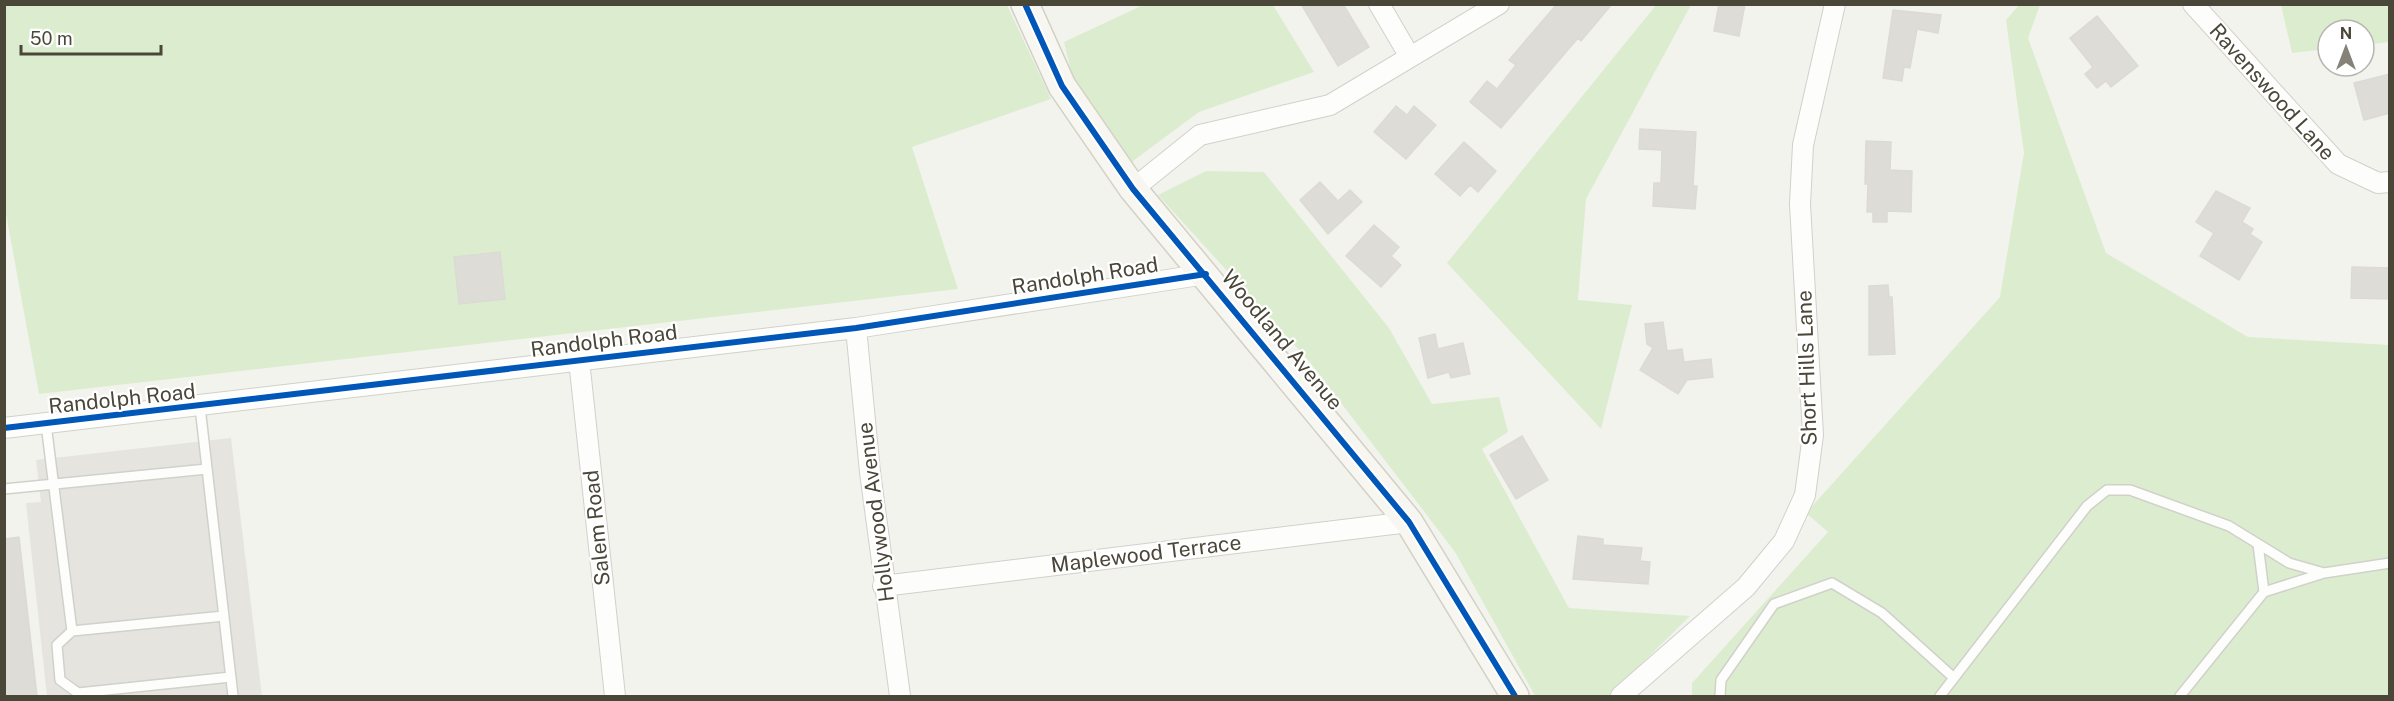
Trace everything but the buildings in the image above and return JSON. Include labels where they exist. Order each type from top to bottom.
[{"type":"street","name":"Woodland Avenue","points":[[1025,4],[1062,86],[1133,189],[1206,274],[1409,522],[1515,696]]},
{"type":"street","points":[[1379,4],[1410,57]]},
{"type":"street","points":[[1133,189],[1200,135],[1330,105],[1499,4]]},
{"type":"street","name":"Short Hills Lane","points":[[1621,696],[1746,587],[1784,541],[1805,495],[1813,435],[1800,204],[1803,145],[1835,4]]},
{"type":"street","name":"Ravenswood Lane","points":[[2193,4],[2338,164],[2378,183],[2390,182]]},
{"type":"street","name":"Randolph Road","points":[[4,428],[200,407],[856,328],[1206,274]]},
{"type":"street","name":"Hollywood Avenue","points":[[856,328],[883,586],[900,696]]},
{"type":"street","name":"Salem Road","points":[[579,360],[615,696]]},
{"type":"street","name":"Maplewood Terrace","points":[[883,586],[1409,522]]},
{"type":"lane","points":[[200,407],[233,696]]},
{"type":"lane","points":[[46,424],[72,631]]},
{"type":"lane","points":[[4,489],[207,469]]},
{"type":"lane","points":[[1940,696],[2087,506],[2107,490],[2130,490],[2229,526],[2289,563],[2324,573]]},
{"type":"lane","points":[[2258,544],[2264,592]]},
{"type":"lane","points":[[2180,696],[2264,592],[2324,573],[2390,563]]},
{"type":"lane","points":[[1720,696],[1721,680],[1774,604],[1832,583],[1882,613],[1954,678]]},
{"type":"lane","points":[[224,616],[72,631],[57,645],[60,680],[78,695],[231,677]]},
{"type":"green space","points":[[4,5],[1007,5],[1051,99],[912,147],[958,289],[39,394],[5,209]]},
{"type":"green space","points":[[1143,5],[1273,5],[1314,72],[1199,112],[1129,164],[1073,80],[1064,42]]},
{"type":"green space","points":[[1656,5],[1691,5],[1586,199],[1578,300],[1632,305],[1601,429],[1447,263]]},
{"type":"green space","points":[[2019,5],[2040,5],[2028,38],[2106,253],[2248,337],[2389,345],[2389,696],[1692,696],[1692,683],[1828,532],[1806,513],[2000,297],[2024,153],[2006,20]]},
{"type":"green space","points":[[2281,5],[2389,5],[2389,42],[2376,44],[2376,18],[2316,18],[2316,50],[2292,53]]},
{"type":"green space","points":[[1206,171],[1264,172],[1389,328],[1432,404],[1499,397],[1508,432],[1482,449],[1569,608],[1690,616],[1609,696],[1535,696],[1455,552],[1309,361],[1158,195]]},
{"type":"shaded area","points":[[231,438],[262,696],[47,696],[26,503],[41,502],[36,460]]},
{"type":"cycle path","points":[[1025,4],[1062,86],[1133,189],[1409,522],[1515,696]]},
{"type":"cycle path","points":[[4,428],[856,328],[1206,274]]}]
